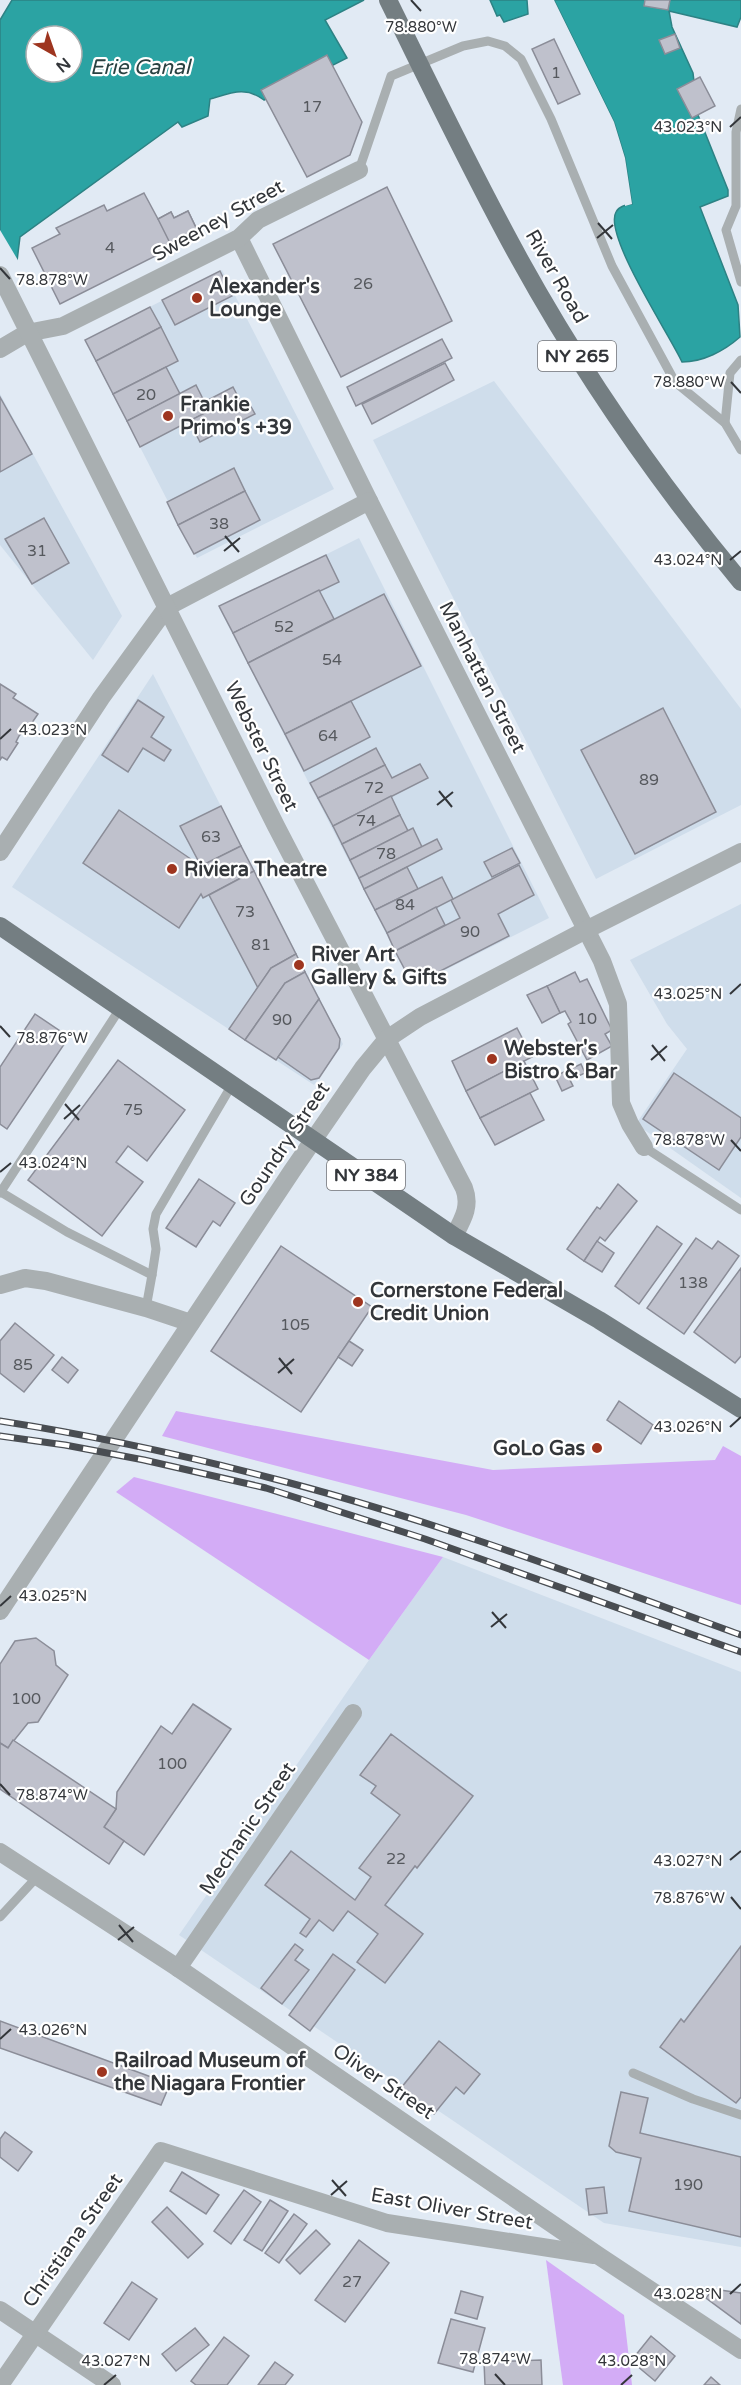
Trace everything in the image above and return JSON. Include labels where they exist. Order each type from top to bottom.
[{"type":"main road","name":"River Road","points":[[388,0],[520,260],[575,353],[635,446],[741,582]]},
{"type":"main road","name":"NY 384","points":[[0,926],[454,1236],[599,1320],[741,1409]]},
{"type":"street","name":"Sweeney Street","points":[[0,349],[27,333],[63,326],[239,238],[258,220],[359,170]]},
{"type":"street","name":"Manhattan Street","points":[[239,238],[369,501],[602,961],[618,1004],[621,1103],[644,1147]]},
{"type":"street","name":"Webster Street","points":[[3,280],[27,333],[276,826],[403,1067],[467,1196],[465,1216],[454,1236]]},
{"type":"street","points":[[0,852],[101,698],[166,607],[369,501]]},
{"type":"street","name":"Goundry Street","points":[[0,1611],[314,1139],[363,1068],[387,1039],[420,1017],[741,852]]},
{"type":"street","points":[[0,1285],[25,1278],[46,1281],[146,1308],[191,1323]]},
{"type":"street","name":"Mechanic Street","points":[[178,1968],[353,1713]]},
{"type":"street","name":"Oliver Street","points":[[0,1852],[178,1968],[599,2256],[741,2349]]},
{"type":"street","name":"East Oliver Street","points":[[161,2151],[387,2223],[599,2256]]},
{"type":"street","name":"Christiana Street","points":[[0,2385],[161,2151]]},
{"type":"street","points":[[0,2310],[112,2385]]},
{"type":"lane","points":[[359,170],[392,76],[463,46],[488,41],[505,46],[521,59],[551,119],[612,266],[675,382],[725,423],[741,450]]},
{"type":"lane","points":[[741,109],[736,132],[736,206],[726,230],[741,282]]},
{"type":"lane","points":[[725,423],[730,373],[741,360]]},
{"type":"lane","points":[[121,1007],[0,1192],[68,1232],[152,1275]]},
{"type":"lane","points":[[146,1308],[156,1249],[153,1228],[156,1214],[233,1083]]},
{"type":"lane","points":[[644,1147],[741,1210]]},
{"type":"lane","points":[[0,1173],[9,1179]]},
{"type":"lane","points":[[0,1917],[38,1877]]},
{"type":"lane","points":[[633,2073],[693,2099],[741,2115]]},
{"type":"shaded area","points":[[222,270],[334,489],[197,558],[85,340]]},
{"type":"shaded area","points":[[494,381],[741,709],[741,805],[596,879],[373,440]]},
{"type":"shaded area","points":[[0,394],[122,616],[93,660],[0,545]]},
{"type":"shaded area","points":[[359,538],[549,918],[413,986],[219,608]]},
{"type":"shaded area","points":[[153,674],[343,1044],[314,1085],[12,887]]},
{"type":"shaded area","points":[[741,904],[741,1198],[636,1124],[687,1049],[667,1024],[630,960]]},
{"type":"shaded area","points":[[176,1411],[493,1470],[715,1460],[723,1446],[741,1456],[741,1605],[466,1515],[162,1436]]},
{"type":"shaded area","points":[[134,1477],[443,1557],[369,1660],[116,1492]]},
{"type":"shaded area","points":[[443,1557],[741,1672],[741,2247],[604,2223],[179,1935]]},
{"type":"shaded area","points":[[546,2260],[624,2315],[632,2385],[563,2385]]},
{"type":"water","name":"Erie Canal","points":[[12,0],[364,0],[325,20],[347,58],[264,100],[245,92],[210,99],[208,116],[182,127],[178,122],[20,237],[17,261],[0,270],[0,20]]},
{"type":"water","points":[[490,0],[527,0],[528,14],[504,22],[500,15],[497,16]]},
{"type":"water","points":[[554,0],[741,0],[741,17],[737,27],[669,11],[672,27],[693,73],[698,115],[728,190],[728,196],[700,207],[738,305],[740,337],[713,355],[682,362],[628,263],[619,242],[615,224],[617,210],[632,204],[625,158],[614,122]]},
{"type":"pier","points":[[551,0],[554,0],[614,122],[625,158],[632,204],[625,206],[628,202],[622,159],[611,123]]},
{"type":"pier","points":[[0,230],[19,262],[0,273]]},
{"type":"building","points":[[645,0],[670,0],[668,10],[644,6]]},
{"type":"building","points":[[675,34],[680,48],[665,54],[659,40]]},
{"type":"building","points":[[554,39],[580,94],[558,104],[532,49]]},
{"type":"building","points":[[327,55],[362,122],[350,155],[307,177],[261,90]]},
{"type":"building","points":[[700,77],[715,106],[692,118],[677,89]]},
{"type":"building","points":[[387,187],[452,321],[341,377],[273,244]]},
{"type":"building","points":[[144,193],[158,219],[171,212],[174,218],[188,211],[199,234],[60,304],[32,248],[60,234],[56,228],[104,205],[107,211]]},
{"type":"building","points":[[188,211],[199,234],[172,247],[158,219],[171,212],[174,218]]},
{"type":"building","name":"Alexander's Lounge","points":[[220,271],[232,296],[175,325],[162,300]]},
{"type":"building","points":[[150,307],[161,327],[96,361],[85,340]]},
{"type":"building","points":[[161,327],[178,361],[113,394],[96,361]]},
{"type":"building","points":[[442,339],[452,358],[356,406],[347,387]]},
{"type":"building","points":[[445,363],[454,380],[372,424],[362,404]]},
{"type":"building","points":[[166,367],[180,394],[127,421],[113,394]]},
{"type":"building","name":"Frankie Primo's +39","points":[[196,385],[209,411],[140,447],[127,421]]},
{"type":"building","points":[[233,387],[244,408],[250,405],[255,414],[200,442],[189,421],[209,411],[204,402]]},
{"type":"building","points":[[0,397],[32,454],[0,472]]},
{"type":"building","points":[[234,468],[245,491],[178,525],[167,502]]},
{"type":"building","points":[[245,491],[260,520],[194,554],[178,525]]},
{"type":"building","points":[[44,518],[69,563],[32,584],[5,539]]},
{"type":"building","points":[[326,555],[339,582],[233,633],[219,606]]},
{"type":"building","points":[[319,590],[334,619],[248,663],[233,633]]},
{"type":"building","points":[[384,594],[421,666],[285,734],[248,663]]},
{"type":"building","points":[[0,684],[16,694],[13,698],[38,714],[25,733],[23,731],[19,736],[16,742],[18,743],[7,760],[2,757],[0,760]]},
{"type":"building","points":[[138,700],[164,717],[151,737],[171,750],[164,761],[143,748],[128,772],[102,755]]},
{"type":"building","points":[[351,701],[370,737],[304,771],[285,734]]},
{"type":"building","points":[[663,708],[716,812],[635,854],[581,750]]},
{"type":"building","points":[[376,748],[385,765],[318,798],[310,783]]},
{"type":"building","points":[[420,764],[428,778],[333,826],[318,798],[385,765],[392,778]]},
{"type":"building","points":[[391,796],[400,815],[342,844],[333,826]]},
{"type":"building","points":[[221,806],[241,846],[201,866],[180,826]]},
{"type":"building","name":"Riviera Theatre","points":[[119,810],[201,866],[241,846],[254,871],[203,898],[201,894],[179,928],[83,863]]},
{"type":"building","points":[[400,815],[408,831],[350,860],[342,844]]},
{"type":"building","points":[[413,828],[422,847],[359,878],[350,860]]},
{"type":"building","points":[[437,839],[442,849],[364,889],[359,878]]},
{"type":"building","points":[[512,848],[520,863],[492,877],[484,862]]},
{"type":"building","points":[[519,865],[534,895],[498,914],[509,936],[413,985],[395,951],[460,918],[451,900]]},
{"type":"building","points":[[407,867],[418,889],[375,910],[364,889]]},
{"type":"building","points":[[254,871],[296,954],[271,968],[258,988],[209,895]]},
{"type":"building","points":[[442,877],[453,899],[387,933],[375,910]]},
{"type":"building","points":[[436,907],[445,925],[395,951],[387,933]]},
{"type":"building","points":[[296,954],[305,972],[285,983],[245,1040],[229,1029],[271,968]]},
{"type":"building","points":[[305,972],[319,999],[276,1060],[245,1040],[285,983]]},
{"type":"building","points":[[575,972],[580,982],[587,979],[612,1030],[605,1034],[612,1046],[587,1060],[568,1024],[571,1022],[565,1011],[560,1013],[547,986]]},
{"type":"building","points":[[547,986],[560,1013],[542,1023],[527,995]]},
{"type":"building","points":[[319,999],[340,1039],[339,1048],[319,1078],[311,1080],[278,1057]]},
{"type":"building","points":[[35,1014],[69,1037],[7,1129],[0,1124],[0,1067]]},
{"type":"building","name":"Webster's Bistro & Bar","points":[[517,1028],[532,1057],[466,1091],[452,1061]]},
{"type":"building","points":[[118,1060],[185,1110],[147,1161],[128,1146],[116,1162],[143,1182],[102,1236],[28,1180]]},
{"type":"building","points":[[524,1061],[538,1089],[480,1118],[466,1091]]},
{"type":"building","points":[[581,1064],[585,1073],[570,1080],[573,1086],[562,1091],[555,1076]]},
{"type":"building","points":[[674,1073],[741,1118],[741,1137],[719,1170],[643,1119]]},
{"type":"building","points":[[530,1093],[544,1120],[495,1145],[480,1118]]},
{"type":"building","points":[[199,1179],[235,1203],[220,1226],[213,1221],[196,1247],[166,1228]]},
{"type":"building","points":[[618,1184],[637,1201],[605,1241],[600,1237],[584,1261],[567,1249],[597,1207],[600,1209]]},
{"type":"building","points":[[657,1226],[682,1244],[639,1304],[615,1286]]},
{"type":"building","points":[[696,1238],[712,1249],[718,1241],[739,1256],[684,1334],[647,1308]]},
{"type":"building","points":[[597,1241],[614,1253],[602,1272],[584,1261]]},
{"type":"building","points":[[281,1246],[372,1307],[301,1412],[211,1351]]},
{"type":"building","points":[[741,1268],[741,1356],[735,1363],[694,1332]]},
{"type":"building","points":[[15,1323],[54,1355],[24,1392],[0,1373],[0,1341]]},
{"type":"building","points":[[349,1341],[363,1350],[352,1366],[338,1357]]},
{"type":"building","points":[[62,1357],[78,1370],[68,1383],[52,1370]]},
{"type":"building","name":"GoLo Gas","points":[[619,1401],[653,1425],[641,1444],[607,1420]]},
{"type":"building","points":[[36,1638],[54,1651],[56,1665],[68,1675],[38,1722],[28,1723],[8,1748],[0,1743],[0,1664],[15,1641]]},
{"type":"building","points":[[193,1704],[231,1729],[144,1855],[104,1827],[116,1809],[117,1792],[161,1726],[172,1734]]},
{"type":"building","points":[[391,1734],[473,1796],[385,1905],[423,1934],[385,1983],[357,1962],[378,1934],[348,1911],[333,1931],[319,1920],[306,1937],[300,1933],[310,1919],[265,1885],[291,1851],[355,1900],[371,1877],[359,1868],[400,1815],[371,1793],[376,1786],[360,1775]]},
{"type":"building","points":[[13,1740],[116,1809],[104,1827],[124,1841],[109,1864],[0,1789],[0,1743],[8,1748]]},
{"type":"building","points":[[295,1944],[303,1950],[295,1960],[309,1970],[282,2004],[261,1988]]},
{"type":"building","points":[[741,1946],[741,2097],[736,2103],[660,2047],[681,2019],[684,2022]]},
{"type":"building","points":[[333,1954],[355,1970],[310,2031],[289,2015]]},
{"type":"building","name":"Railroad Museum of the Niagara Frontier","points":[[0,2021],[170,2084],[161,2105],[0,2048]]},
{"type":"building","points":[[439,2041],[480,2074],[464,2094],[456,2087],[434,2114],[401,2088]]},
{"type":"building","points":[[621,2092],[648,2098],[640,2133],[741,2157],[741,2237],[629,2211],[641,2158],[616,2152],[609,2146]]},
{"type":"building","points":[[5,2132],[32,2152],[18,2171],[0,2157],[0,2139]]},
{"type":"building","points":[[182,2172],[219,2195],[206,2214],[170,2191]]},
{"type":"building","points":[[604,2187],[607,2213],[589,2215],[586,2189]]},
{"type":"building","points":[[244,2190],[261,2202],[231,2244],[214,2231]]},
{"type":"building","points":[[270,2200],[288,2211],[262,2251],[244,2240]]},
{"type":"building","points":[[167,2207],[203,2244],[188,2258],[152,2222]]},
{"type":"building","points":[[294,2214],[307,2224],[279,2263],[265,2253]]},
{"type":"building","points":[[316,2230],[330,2244],[300,2274],[286,2260]]},
{"type":"building","points":[[359,2240],[389,2263],[345,2322],[315,2300]]},
{"type":"building","points":[[132,2282],[157,2299],[129,2340],[104,2323]]},
{"type":"building","points":[[713,2289],[741,2293],[741,2324],[706,2298]]},
{"type":"building","points":[[461,2291],[483,2297],[477,2319],[455,2313]]},
{"type":"building","points":[[451,2319],[485,2328],[473,2372],[438,2363]]},
{"type":"building","points":[[195,2328],[209,2345],[176,2371],[162,2354]]},
{"type":"building","points":[[651,2336],[675,2356],[655,2381],[631,2361]]},
{"type":"building","points":[[224,2337],[249,2356],[227,2385],[196,2385],[191,2381]]},
{"type":"building","points":[[541,2360],[542,2385],[485,2385],[484,2362]]},
{"type":"building","points":[[275,2362],[293,2375],[285,2385],[258,2385]]},
{"type":"building","points":[[711,2377],[720,2385],[704,2385]]},
{"type":"railway","points":[[0,1421],[168,1453],[327,1493],[506,1550],[741,1635]]},
{"type":"railway","points":[[0,1436],[65,1445],[144,1460],[266,1488],[425,1539],[741,1652]]},
{"type":"place","name":"Alexander's Lounge","points":[[197,298]]},
{"type":"place","name":"Frankie Primo's +39","points":[[168,416]]},
{"type":"place","name":"Riviera Theatre","points":[[172,869]]},
{"type":"place","name":"River Art Gallery & Gifts","points":[[299,965]]},
{"type":"place","name":"Webster's Bistro & Bar","points":[[492,1059]]},
{"type":"place","name":"Cornerstone Federal Credit Union","points":[[358,1302]]},
{"type":"place","name":"GoLo Gas","points":[[597,1448]]},
{"type":"place","name":"Railroad Museum of the Niagara Frontier","points":[[102,2072]]}]
